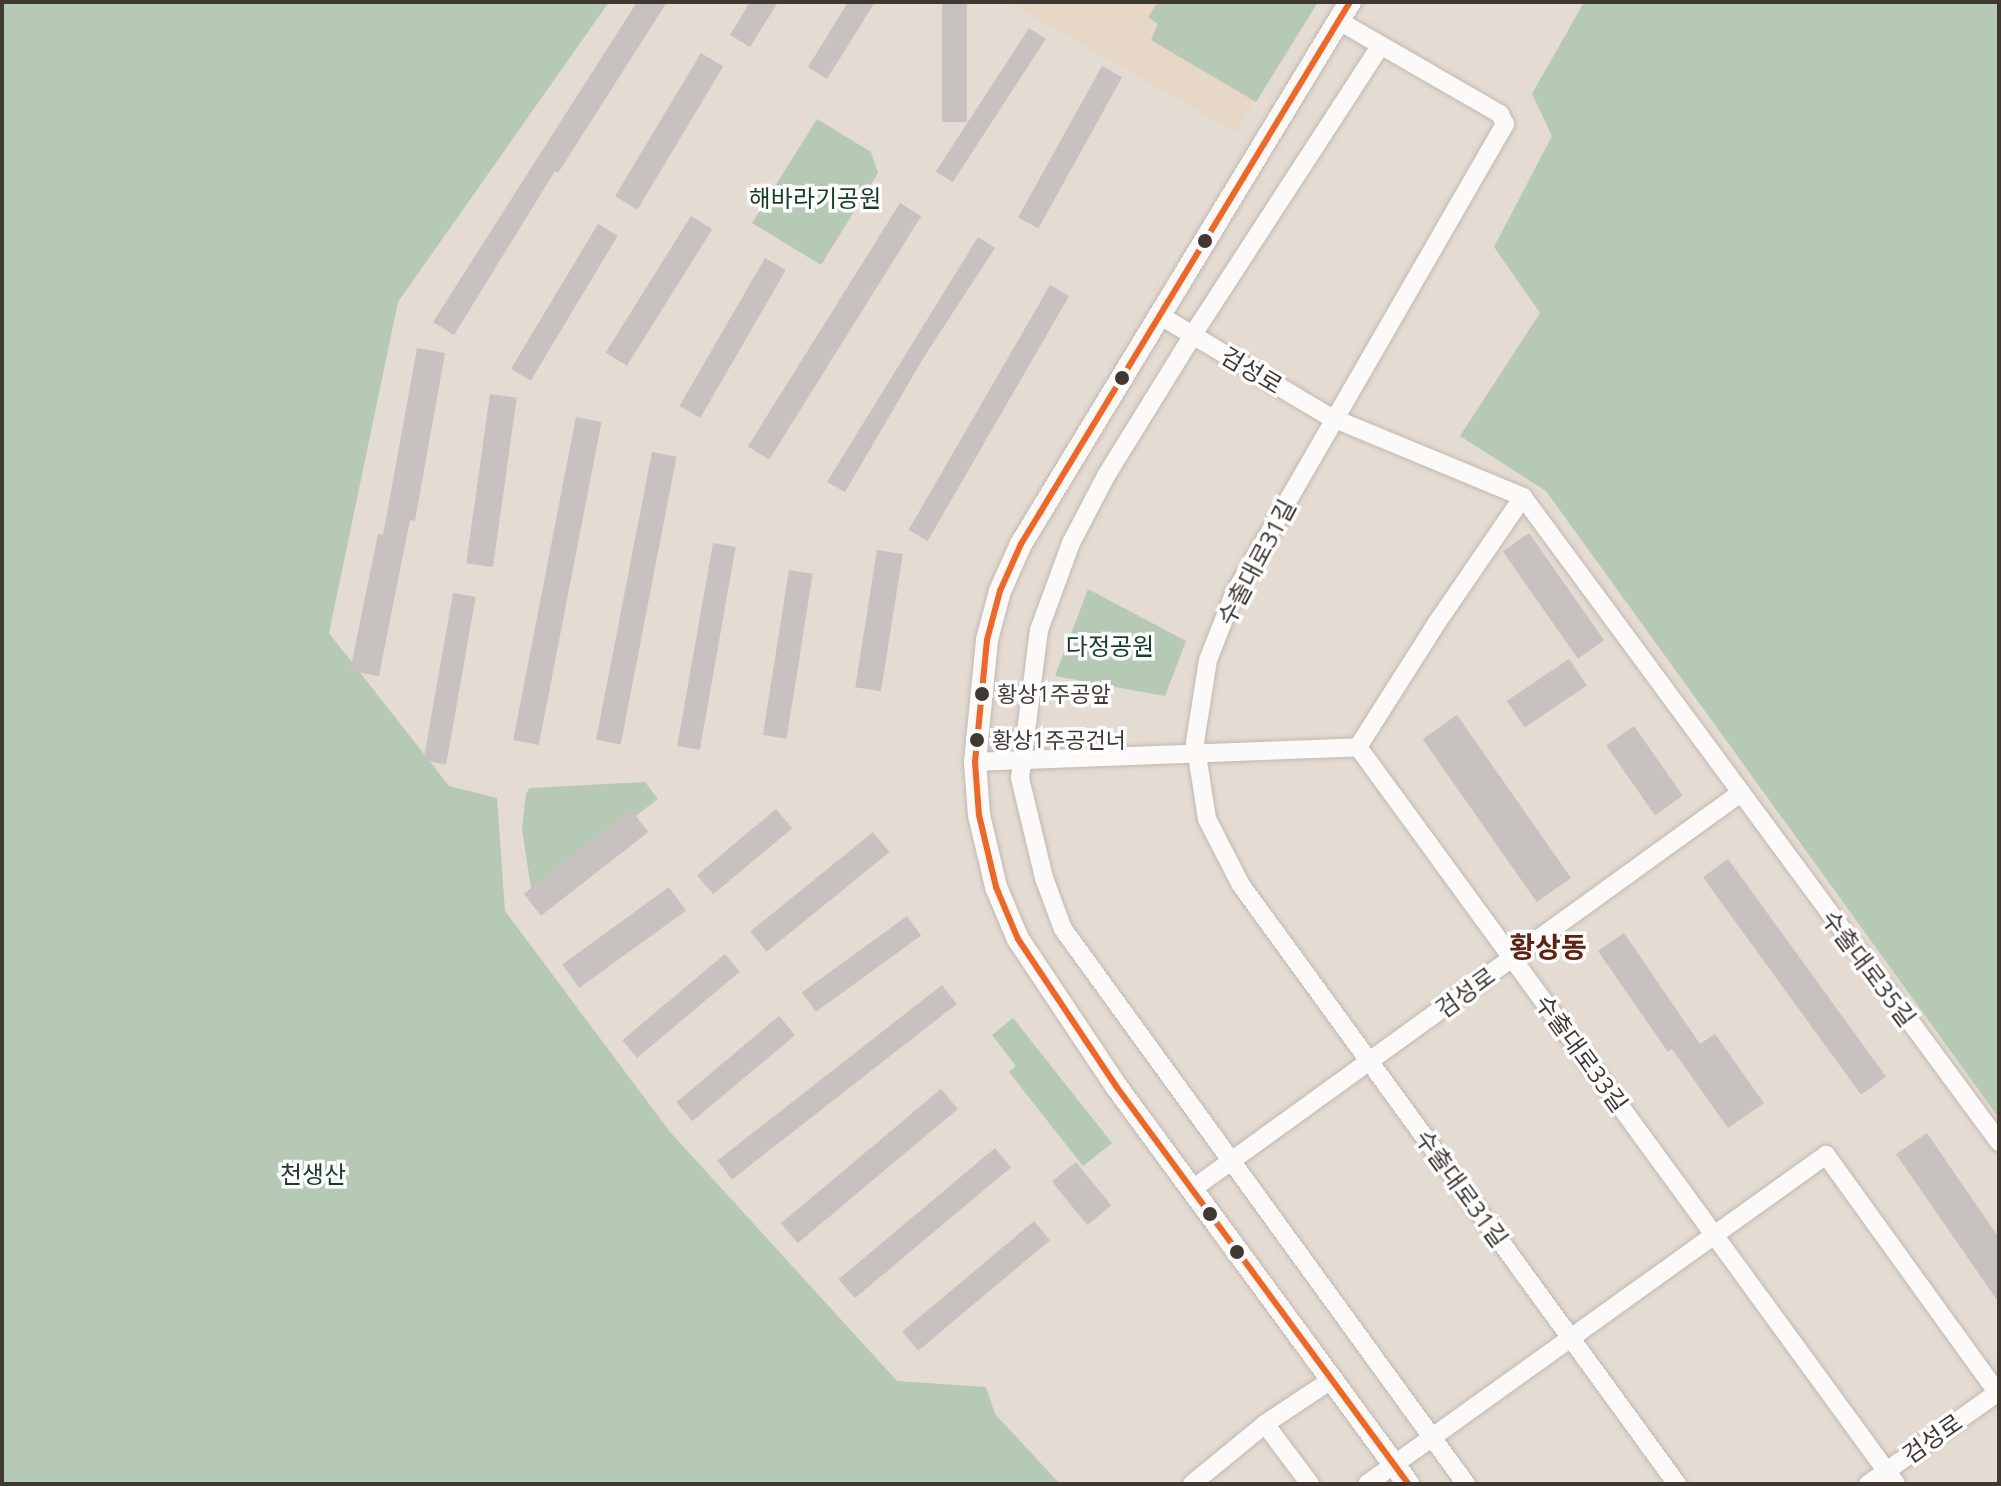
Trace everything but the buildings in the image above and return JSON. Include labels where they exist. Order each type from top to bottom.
[{"type":"street","name":"수출대로31길","points":[[1344,12],[1381,45],[1500,114],[1505,124],[1234,594],[1208,660],[1195,742],[1207,819],[1241,885],[1677,1484]]},
{"type":"street","points":[[1344,12],[1021,544],[1000,591],[987,640],[975,762],[979,815],[996,887],[1018,939],[1116,1086],[1408,1484]]},
{"type":"street","points":[[1381,45],[1193,335],[1106,476],[1071,543],[1039,630],[1020,778],[1026,815],[1063,929],[1466,1484]]},
{"type":"street","name":"검성로","points":[[1159,315],[1335,420],[1523,497]]},
{"type":"street","points":[[975,762],[1358,747],[1436,624],[1523,497]]},
{"type":"street","name":"수출대로35길","points":[[1523,497],[1739,794],[1999,1142]]},
{"type":"street","name":"수출대로33길","points":[[1358,747],[1891,1477]]},
{"type":"street","name":"검성로","points":[[1191,1190],[1739,794]]},
{"type":"street","points":[[1367,1484],[1826,1155],[1998,1394]]},
{"type":"street","points":[[1192,1484],[1265,1424],[1331,1380]]},
{"type":"street","name":"검성로","points":[[1868,1484],[1891,1477],[1998,1394]]},
{"type":"street","points":[[1265,1424],[1310,1484]]},
{"type":"shaded area","points":[[1007,2],[1314,2],[1236,132]]},
{"type":"green space","name":"천생산","points":[[2,2],[609,2],[398,302],[329,633],[449,786],[497,798],[505,911],[670,1132],[897,1381],[986,1387],[995,1414],[1060,1484],[2,1484]]},
{"type":"green space","points":[[1158,2],[1318,2],[1256,102],[1151,40],[1158,24],[1148,17]]},
{"type":"green space","points":[[1584,2],[1999,2],[1999,1118],[1546,491],[1460,436],[1540,313],[1494,247],[1552,136],[1532,94]]},
{"type":"green space","name":"해바라기공원","points":[[817,119],[871,152],[878,173],[821,265],[752,223]]},
{"type":"green space","name":"다정공원","points":[[1088,589],[1186,641],[1165,696],[1055,676]]},
{"type":"green space","points":[[645,782],[658,799],[532,894],[522,830],[526,793],[530,788]]},
{"type":"green space","points":[[1013,1018],[1112,1143],[1083,1166],[1009,1072],[1016,1066],[992,1035]]},
{"type":"transit line","points":[[1350,2],[1021,544],[1000,591],[987,640],[975,762],[979,815],[996,887],[1018,939],[1116,1086],[1408,1484]]},
{"type":"place","name":"황상1주공앞","points":[[982,694]]},
{"type":"place","name":"황상1주공건너","points":[[977,740]]},
{"type":"district","name":"황상동","points":[[1548,946]]}]
